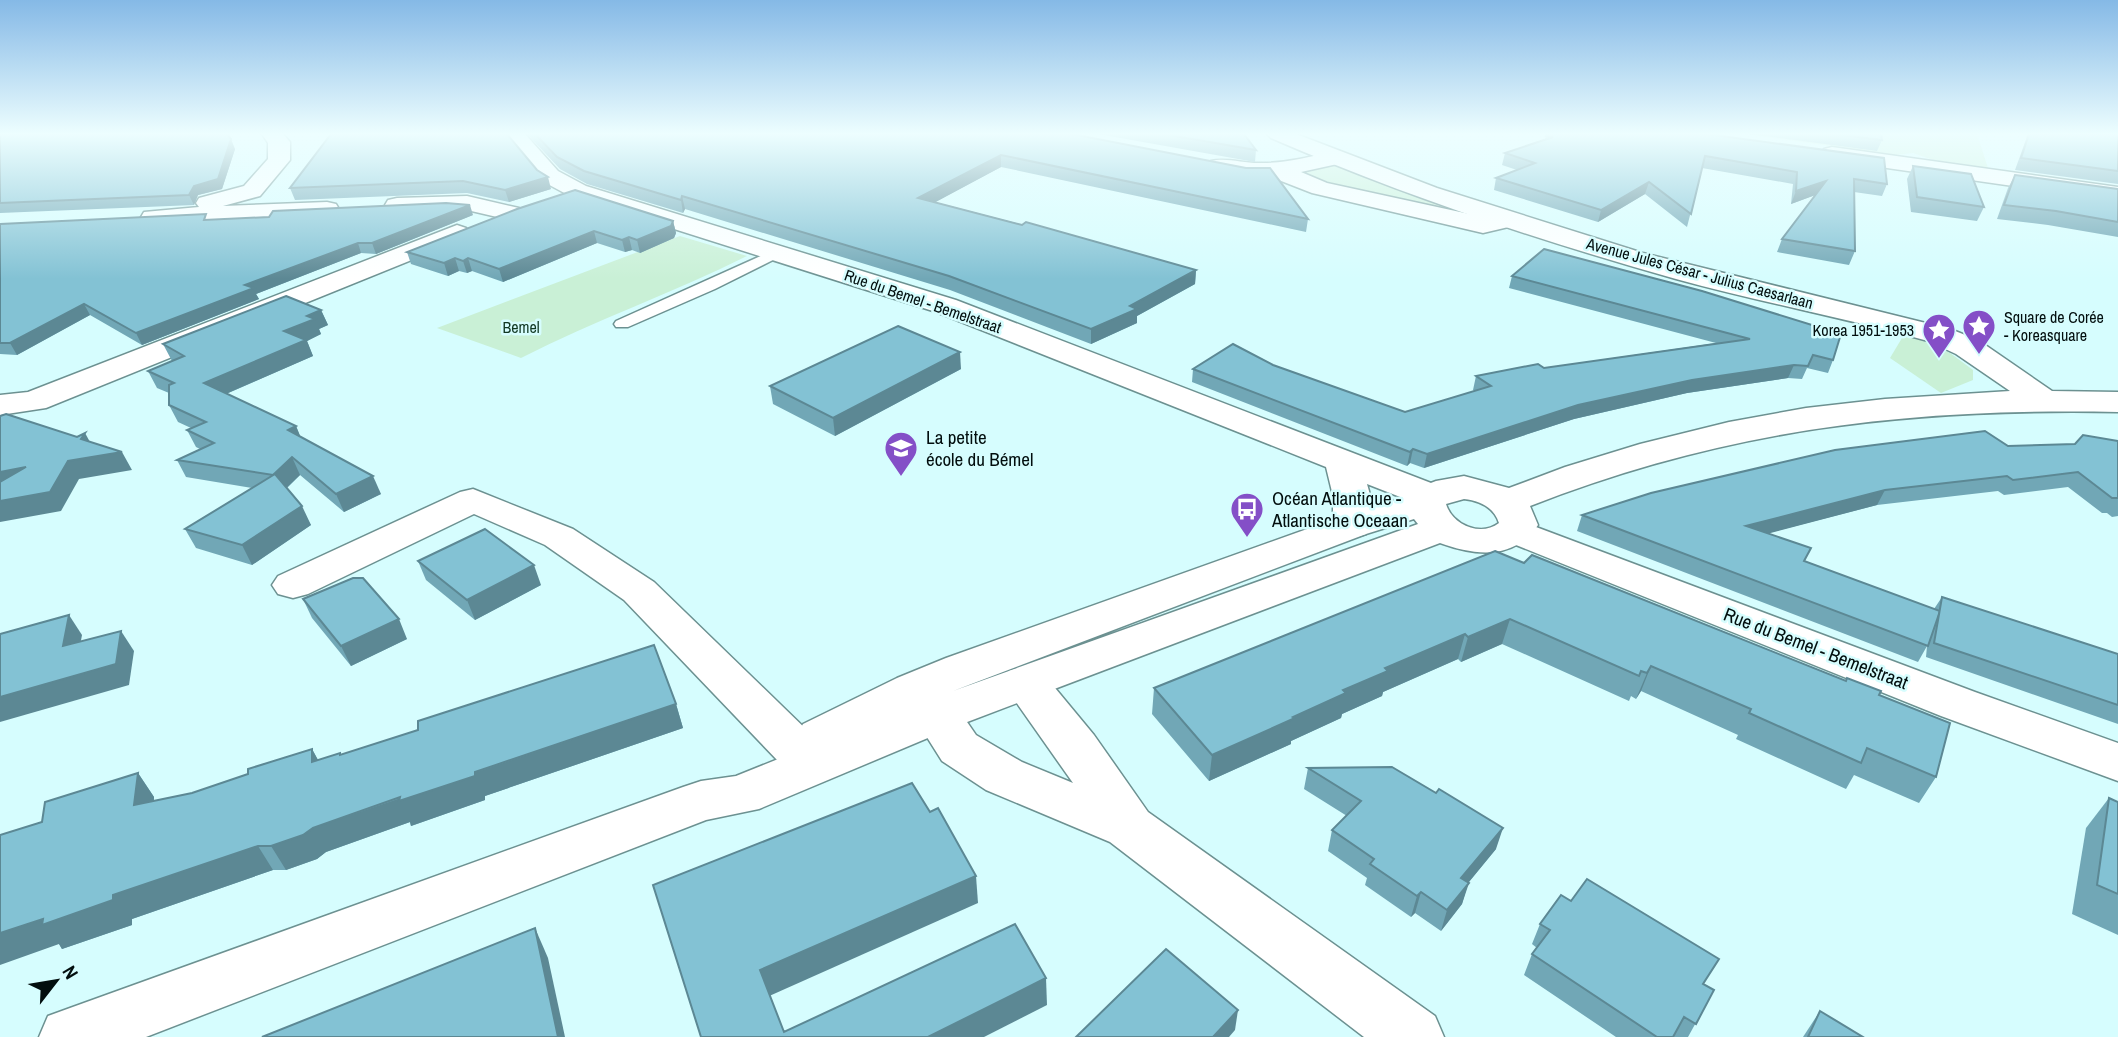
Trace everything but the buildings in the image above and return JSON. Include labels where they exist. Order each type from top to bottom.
[{"type":"street","points":[[252,202],[265,182]]},
{"type":"street","name":"Rue du Bemel - Bemelstraat","points":[[562,182],[578,191],[946,306],[1342,461],[1433,509],[1474,540],[1491,540],[1511,517],[1627,460],[1745,431],[1820,417],[2042,399]]},
{"type":"street","points":[[1305,182],[1483,225],[1508,220]]},
{"type":"street","name":"Avenue Jules César - Julius Caesarlaan","points":[[1395,182],[1508,220],[1687,273],[1939,335],[1967,347],[2042,399]]},
{"type":"street","points":[[2034,182],[2118,194]]},
{"type":"street","points":[[0,405],[34,401],[529,206],[578,191]]},
{"type":"street","points":[[123,218],[178,216],[252,202],[345,208]]},
{"type":"street","points":[[371,206],[467,203],[529,206]]},
{"type":"street","points":[[0,382],[50,385],[83,382]]},
{"type":"street","points":[[2042,399],[2118,402]]},
{"type":"street","points":[[1342,461],[1352,496],[1352,526]]},
{"type":"street","points":[[293,585],[473,500],[559,537],[639,591],[796,749]]},
{"type":"street","points":[[701,801],[731,779],[913,690],[962,669],[1352,526],[1433,509]]},
{"type":"street","points":[[70,1037],[701,801],[741,795],[1025,682],[1433,509]]},
{"type":"street","name":"Rue du Bemel - Bemelstraat","points":[[1511,517],[1958,704],[2118,762]]},
{"type":"street","points":[[962,669],[1025,682],[1077,748],[1129,827]]},
{"type":"street","points":[[937,715],[962,669]]},
{"type":"street","points":[[937,715],[959,748],[1004,776],[1129,827],[1413,1037]]},
{"type":"lane","points":[[622,324],[776,253]]},
{"type":"green space","points":[[1311,182],[1381,182],[1488,219]]},
{"type":"green space","name":"Bemel","points":[[680,236],[747,256],[521,358],[437,328]]},
{"type":"green space","points":[[1905,333],[1950,353],[1973,370],[1973,380],[1941,393],[1890,358]]},
{"type":"place","name":"Square de Corée - Koreasquare","points":[[1979,356]]},
{"type":"place","name":"Korea 1951-1953","points":[[1939,360]]},
{"type":"place","name":"La petite école du Bémel","points":[[901,478]]},
{"type":"place","name":"Océan Atlantique - Atlantische Oceaan","points":[[1247,539]]}]
